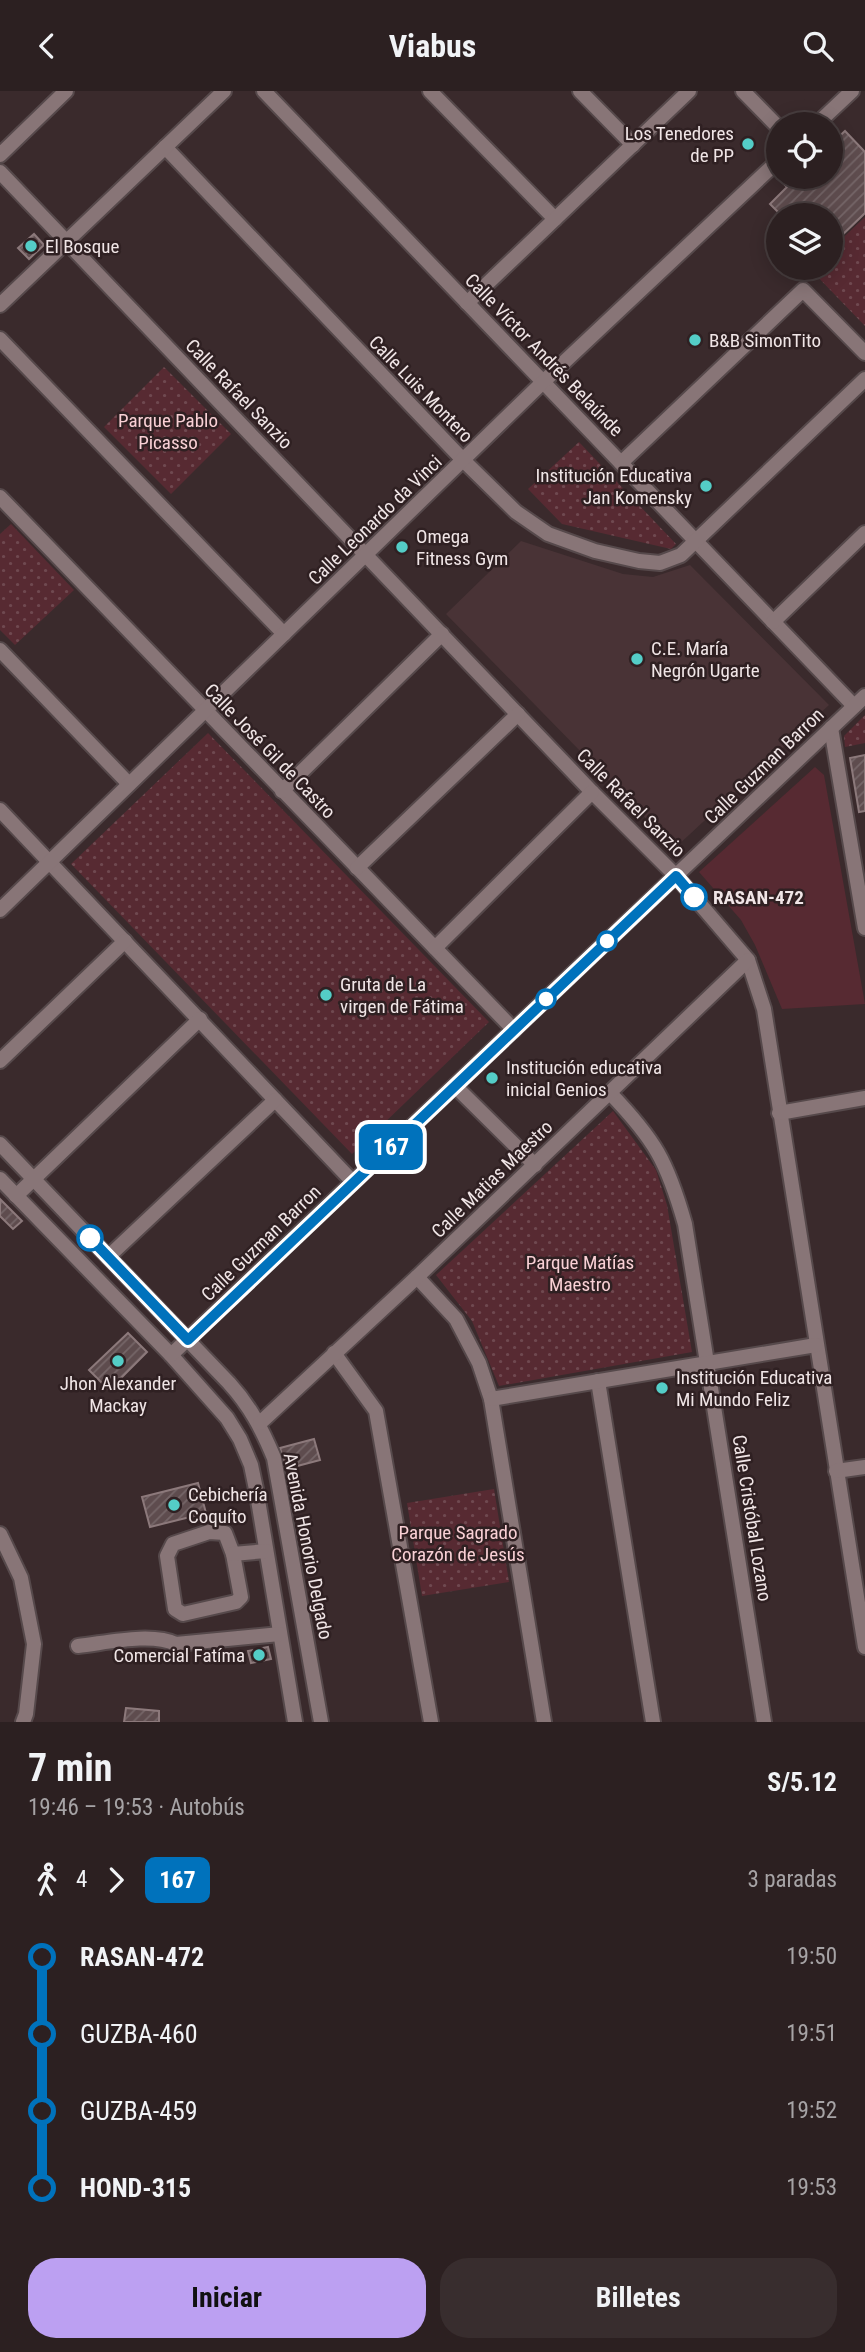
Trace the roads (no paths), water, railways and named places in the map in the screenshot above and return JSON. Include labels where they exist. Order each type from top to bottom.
[{"type":"street","points":[[0,155],[66,91]]},
{"type":"street","points":[[0,305],[224,91]]},
{"type":"street","name":"Calle Víctor Andrés Belaúnde","points":[[264,91],[854,706]]},
{"type":"street","points":[[430,91],[555,219]]},
{"type":"street","points":[[580,91],[633,145]]},
{"type":"street","points":[[467,303],[689,91]]},
{"type":"street","points":[[743,91],[766,115]]},
{"type":"street","points":[[830,112],[852,91]]},
{"type":"street","name":"Calle Luis Montero","points":[[165,147],[464,461],[516,512],[548,534],[595,551],[639,562],[660,562],[681,555],[697,543],[865,379]]},
{"type":"street","name":"Calle Rafael Sanzio","points":[[0,172],[592,792],[676,876],[748,960],[764,1009],[865,1647]]},
{"type":"street","name":"Calle Leonardo da Vinci","points":[[0,910],[543,382],[766,172]]},
{"type":"street","points":[[621,463],[803,290],[865,353]]},
{"type":"street","points":[[0,339],[284,635]]},
{"type":"street","name":"Calle José Gil de Castro","points":[[0,497],[514,1030]]},
{"type":"street","points":[[773,622],[865,533]]},
{"type":"street","points":[[282,791],[442,634]]},
{"type":"street","points":[[0,650],[129,785]]},
{"type":"street","name":"Calle Guzman Barron","points":[[171,1355],[865,696]]},
{"type":"street","points":[[357,868],[518,714]]},
{"type":"street","points":[[831,728],[859,858],[865,928]]},
{"type":"street","points":[[435,948],[592,792]]},
{"type":"street","points":[[0,810],[354,1182]]},
{"type":"street","points":[[0,1061],[125,941]]},
{"type":"street","name":"Calle Matias Maestro","points":[[260,1423],[417,1277],[748,960]]},
{"type":"street","points":[[16,1196],[200,1019]]},
{"type":"street","points":[[455,1086],[535,1165]]},
{"type":"street","name":"Calle Cristóbal Lozano","points":[[610,1093],[640,1125],[659,1151],[672,1179],[685,1224],[764,1722]]},
{"type":"street","points":[[779,1113],[865,1098]]},
{"type":"street","points":[[108,1258],[275,1100]]},
{"type":"street","name":"Avenida Honorio Delgado","points":[[0,1144],[235,1390],[260,1423],[274,1458],[321,1722]]},
{"type":"street","points":[[0,1179],[171,1355],[220,1409],[240,1439],[251,1465],[295,1722]]},
{"type":"street","points":[[417,1277],[456,1319],[474,1352],[491,1399],[544,1722]]},
{"type":"street","points":[[491,1399],[816,1345]]},
{"type":"street","points":[[334,1353],[376,1411],[430,1722]]},
{"type":"street","points":[[598,1381],[653,1722]]},
{"type":"street","points":[[836,1471],[865,1467]]},
{"type":"street","points":[[209,1532],[225,1532],[233,1554],[241,1597],[236,1602],[183,1613],[176,1609],[167,1556],[173,1544],[209,1532]]},
{"type":"street","points":[[0,1534],[21,1578],[34,1644],[23,1722]]},
{"type":"street","points":[[233,1554],[266,1551]]},
{"type":"street","points":[[78,1646],[150,1638],[176,1644],[280,1634]]},
{"type":"place","name":"Los Tenedores de PP","points":[[748,144]]},
{"type":"place","name":"El Bosque","points":[[31,246]]},
{"type":"place","name":"B&B SimonTito","points":[[695,340]]},
{"type":"place","name":"Institución Educativa Jan Komensky","points":[[706,486]]},
{"type":"place","name":"Omega Fitness Gym","points":[[402,547]]},
{"type":"place","name":"C.E. María Negrón Ugarte","points":[[637,659]]},
{"type":"place","name":"RASAN-472","points":[[694,897]]},
{"type":"place","name":"Gruta de La virgen de Fátima","points":[[326,995]]},
{"type":"place","name":"Institución educativa inicial Genios","points":[[492,1078]]},
{"type":"place","name":"Jhon Alexander Mackay","points":[[118,1361]]},
{"type":"place","name":"Institución Educativa Mi Mundo Feliz","points":[[662,1388]]},
{"type":"place","name":"Cebichería Coquíto","points":[[174,1505]]},
{"type":"place","name":"Comercial Fatíma","points":[[259,1655]]},
{"type":"park label","name":"Parque Pablo Picasso","points":[[168,431]]},
{"type":"park label","name":"Parque Matías Maestro","points":[[580,1273]]},
{"type":"park label","name":"Parque Sagrado Corazón de Jesús","points":[[458,1543]]}]
